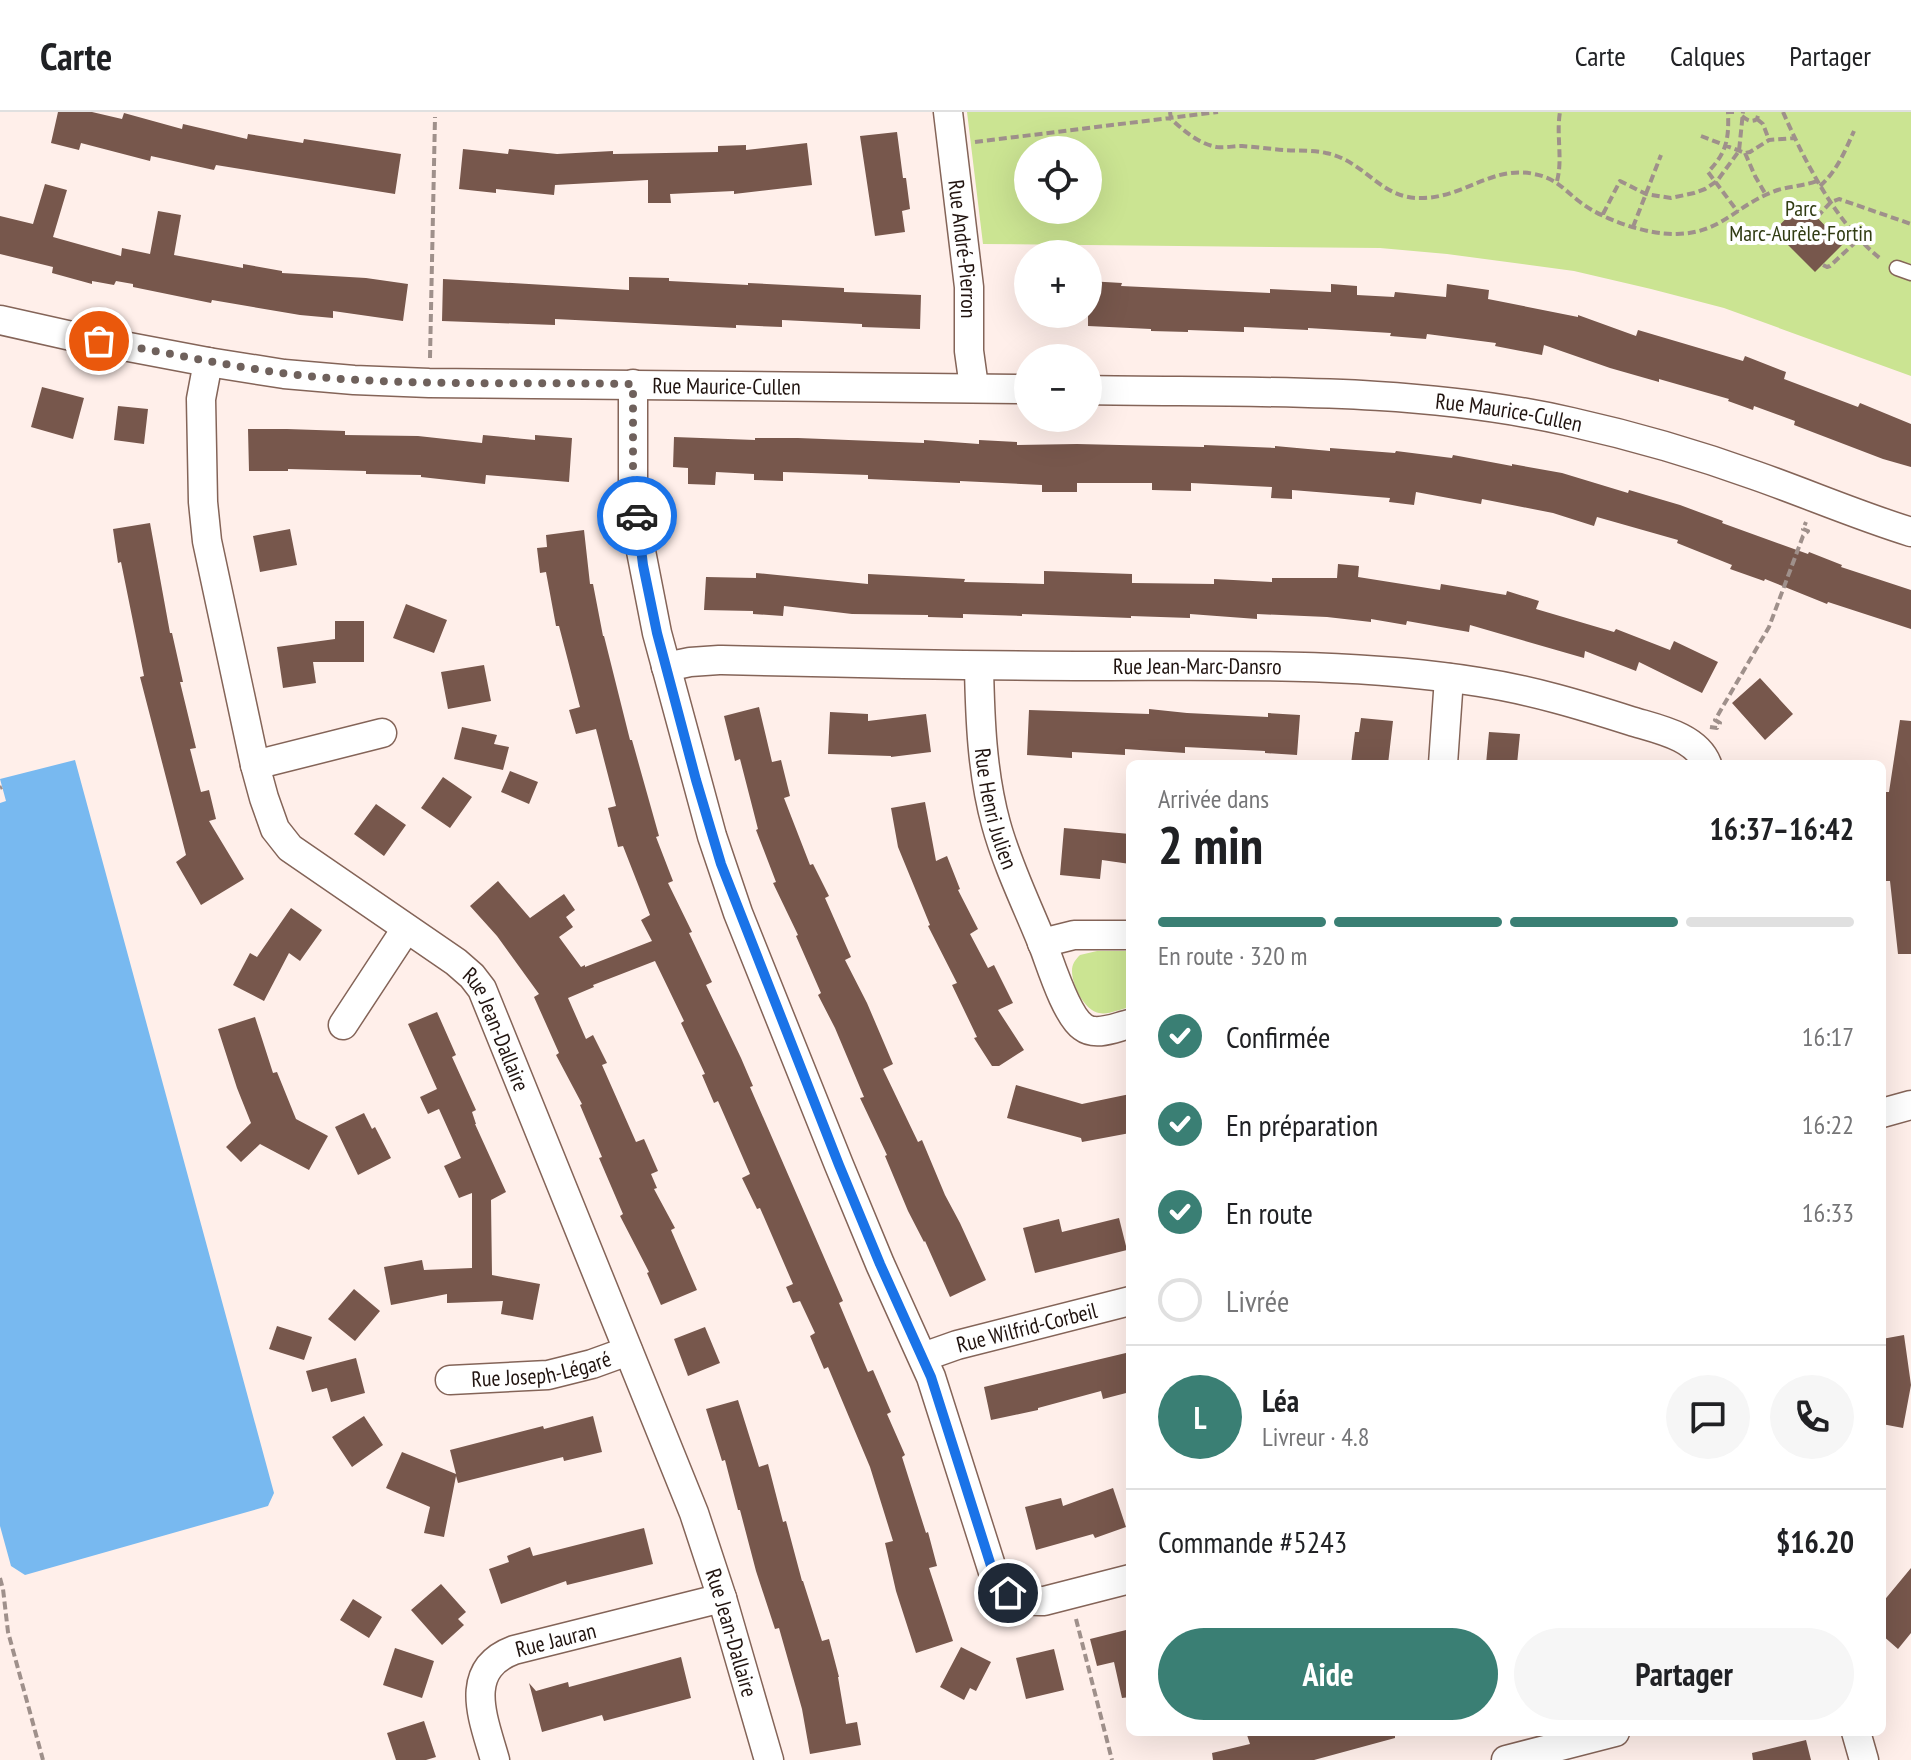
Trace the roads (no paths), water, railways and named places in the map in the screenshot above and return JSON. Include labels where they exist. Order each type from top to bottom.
[{"type":"street","name":"Rue André-Pierron","points":[[948,112],[969,287],[969,351],[974,387]]},
{"type":"street","name":"Rue Maurice-Cullen","points":[[0,320],[208,362],[284,374],[354,380],[1014,388]]},
{"type":"street","name":"Rue Jean-Dallaire","points":[[208,362],[201,399],[203,510],[211,562],[269,816],[281,839],[290,848],[466,970],[482,989],[694,1513],[769,1760]]},
{"type":"street","points":[[633,384],[633,480],[637,526],[666,667],[712,836],[729,889],[880,1264],[923,1357],[993,1572],[1002,1587],[1015,1597],[1033,1601],[1044,1601],[1126,1580]]},
{"type":"street","name":"Rue Maurice-Cullen","points":[[1102,390],[1355,395],[1431,400],[1537,415],[1691,453],[1911,532]]},
{"type":"street","name":"Rue Jean-Marc-Dansro","points":[[666,667],[719,660],[1375,670],[1478,682],[1550,696],[1645,725],[1688,742],[1705,760]]},
{"type":"street","name":"Rue Henri Julien","points":[[979,666],[981,725],[992,808],[1002,844],[1042,943],[1071,1012],[1080,1025],[1097,1032],[1126,1025]]},
{"type":"street","points":[[1443,760],[1449,678]]},
{"type":"street","points":[[255,765],[382,733]]},
{"type":"street","points":[[343,1025],[406,929]]},
{"type":"street","points":[[1042,943],[1074,935],[1126,935]]},
{"type":"street","points":[[1886,1112],[1911,1105]]},
{"type":"street","name":"Rue Wilfrid-Corbeil","points":[[923,1357],[957,1345],[1126,1302]]},
{"type":"street","name":"Rue Joseph-Légaré","points":[[450,1380],[548,1375],[628,1351]]},
{"type":"street","name":"Rue Jauran","points":[[495,1760],[479,1694],[487,1670],[498,1658],[514,1650],[722,1598]]},
{"type":"street","points":[[1506,1760],[1599,1736]]},
{"type":"street","points":[[1857,1736],[1864,1760]]},
{"type":"water","points":[[75,760],[274,1493],[268,1506],[25,1575],[11,1566],[0,1526],[0,803],[6,801],[0,779]]},
{"type":"park label","name":"Parc Marc-Aurèle-Fortin","points":[[1801,220]]}]
